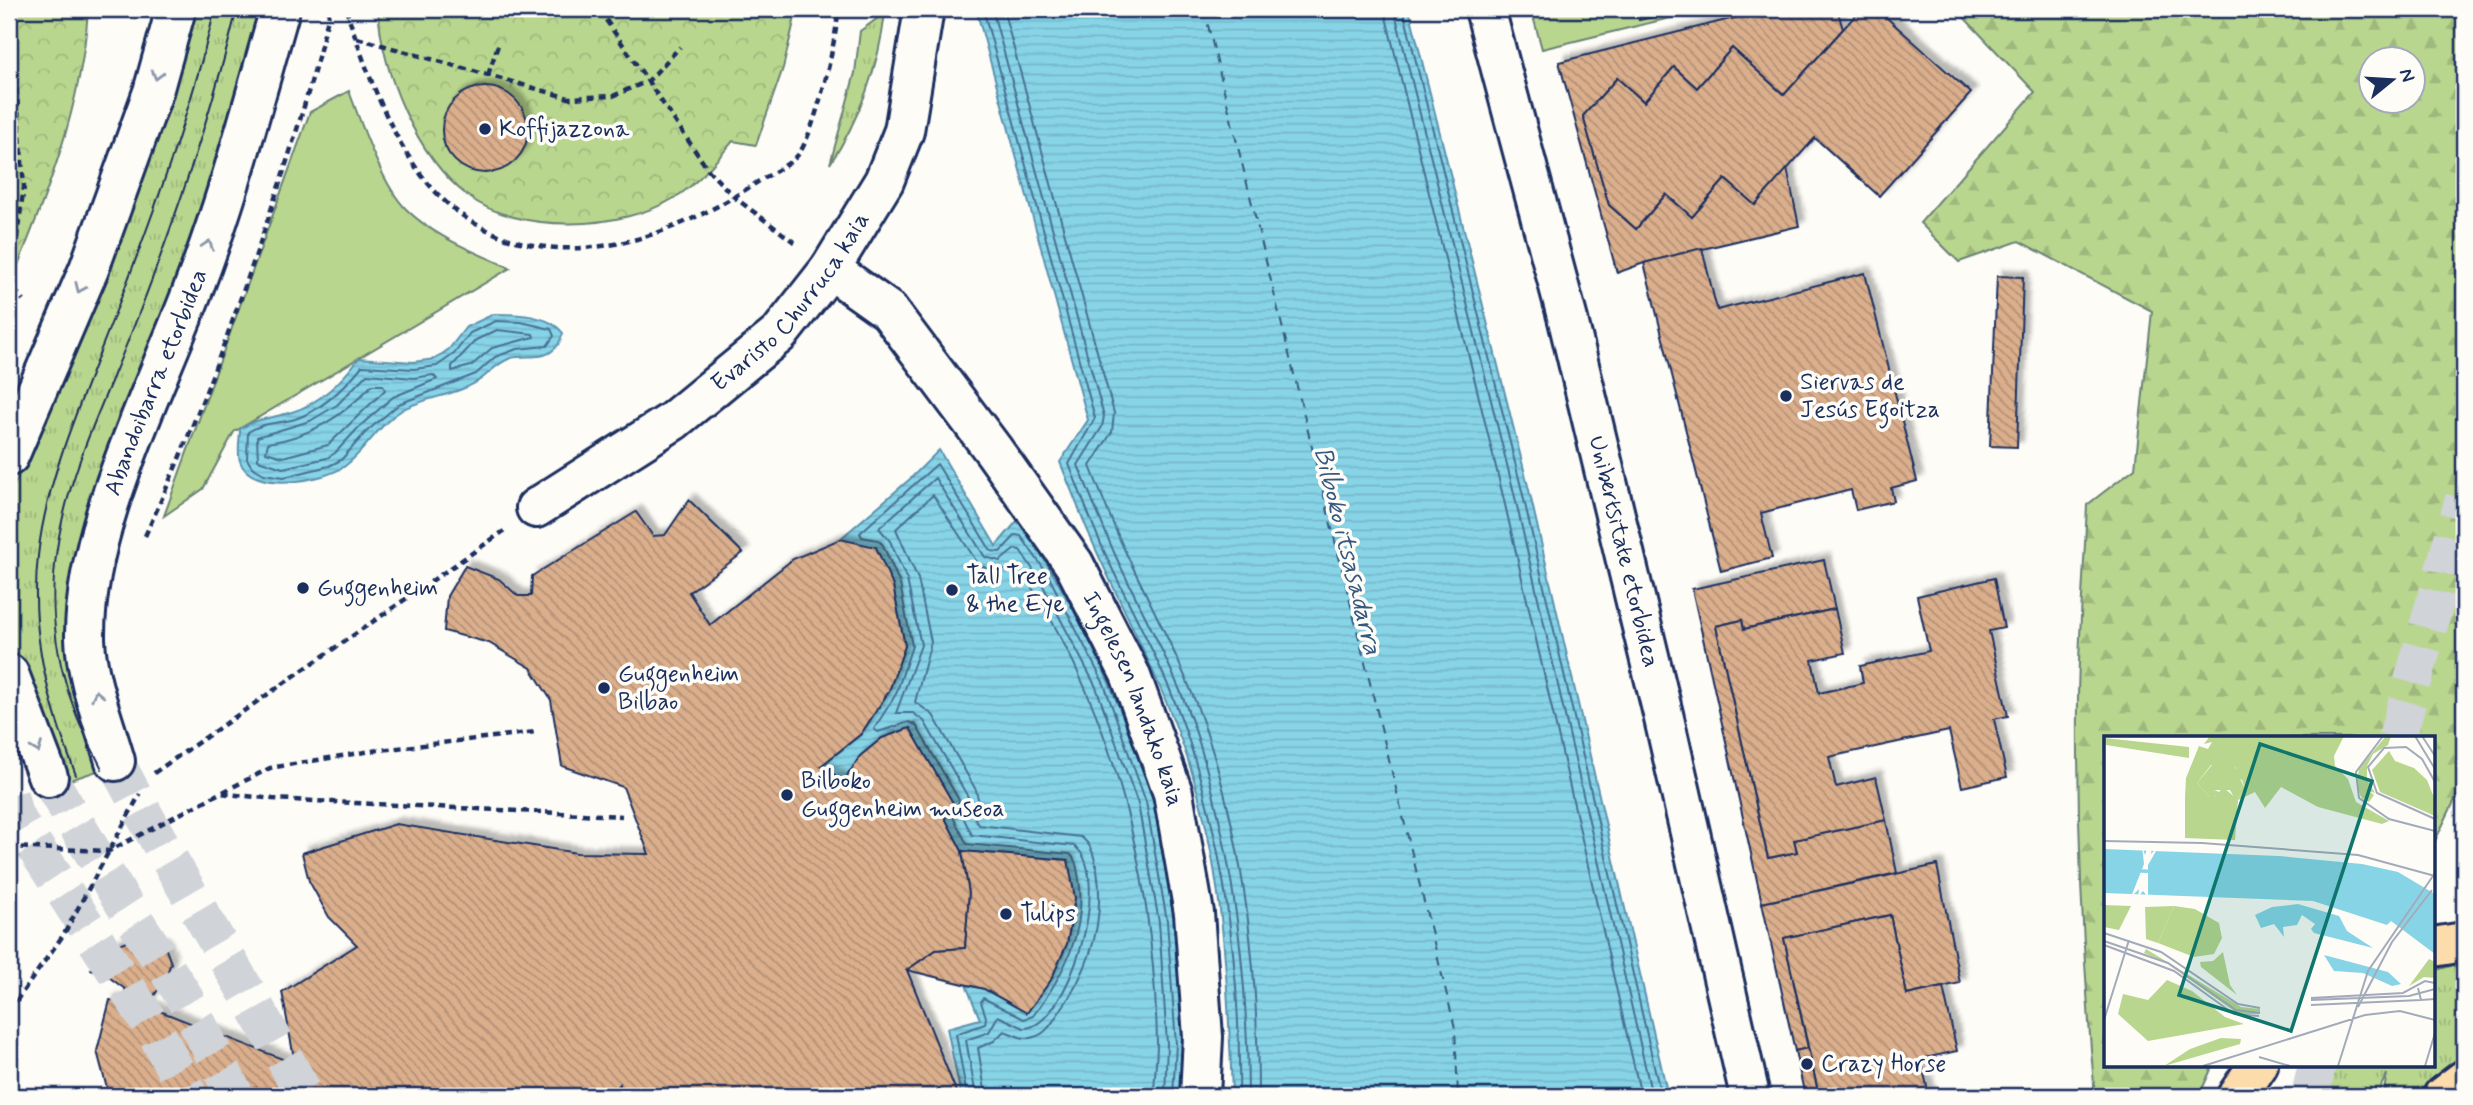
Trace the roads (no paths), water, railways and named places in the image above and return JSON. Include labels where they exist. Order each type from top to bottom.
[{"type":"main road","points":[[2434,947],[2464,942]]},
{"type":"main road","points":[[2236,1096],[2257,1066]]},
{"type":"main road","points":[[2442,1096],[2464,1080]]},
{"type":"street","points":[[9,456],[89,269],[153,92],[176,9]]},
{"type":"street","name":"Abandoibarra etorbidea","points":[[115,761],[97,699],[85,640],[93,557],[132,442],[194,289],[251,111],[280,9]]},
{"type":"street","name":"Evaristo Churruca kaia","points":[[536,508],[684,412],[779,334],[830,269],[884,181],[904,131],[924,9]]},
{"type":"street","name":"Unibertsitate etorbidea","points":[[1485,9],[1578,361],[1660,701],[1750,1096]]},
{"type":"street","name":"Ingelesen landako kaia","points":[[830,269],[888,312],[994,451],[1074,564],[1130,674],[1172,793],[1194,914],[1203,1037],[1199,1096]]},
{"type":"street","points":[[11,691],[48,776]]},
{"type":"water","name":"Bilboko itsasadarra","points":[[976,9],[1409,9],[1529,490],[1668,1096],[1232,1096],[1221,916],[1206,827],[1195,783],[1172,717],[1060,462],[1088,420]]},
{"type":"water","points":[[494,314],[541,319],[563,333],[558,345],[548,354],[511,358],[472,384],[402,410],[386,422],[353,460],[335,471],[306,480],[272,481],[258,478],[247,471],[240,461],[240,429],[253,422],[292,412],[312,403],[338,383],[359,358],[413,362],[435,359],[449,349],[466,327]]},
{"type":"water","points":[[939,450],[996,546],[1018,520],[1036,546],[1084,629],[1123,716],[1151,794],[1174,910],[1182,1022],[1180,1096],[961,1096],[947,1028],[980,1019],[966,985],[984,989],[1027,1012],[1052,975],[1067,941],[1072,905],[1068,860],[962,851],[945,818],[953,803],[910,729],[888,737],[871,748],[844,781],[821,766],[861,734],[889,691],[905,646],[893,586],[840,539],[910,479]]},
{"type":"tunnel","points":[[2398,736],[2464,499]]},
{"type":"tunnel","points":[[115,761],[305,1096]]},
{"type":"tunnel","points":[[48,777],[117,893],[182,993],[235,1096]]},
{"type":"tunnel","points":[[9,795],[14,815],[155,1031],[189,1096]]},
{"type":"tunnel","points":[[2310,1096],[2317,1066]]},
{"type":"tram line","points":[[76,775],[53,707],[40,647],[36,593],[40,541],[51,490],[67,437],[170,164],[215,9]]},
{"type":"tram line","points":[[102,769],[75,711],[59,656],[53,605],[56,556],[65,508],[80,461],[180,202],[205,126],[237,9]]},
{"type":"place","name":"Koffijazzona","points":[[485,129]]},
{"type":"place","name":"Siervas de Jesús Egoitza","points":[[1786,396]]},
{"type":"place","name":"Guggenheim","points":[[303,588]]},
{"type":"place","name":"Tall Tree & the Eye","points":[[952,590]]},
{"type":"place","name":"Guggenheim Bilbao","points":[[604,688]]},
{"type":"place","name":"Bilboko Guggenheim museoa","points":[[787,795]]},
{"type":"place","name":"Tulips","points":[[1006,914]]},
{"type":"place","name":"Crazy Horse","points":[[1807,1064]]}]
